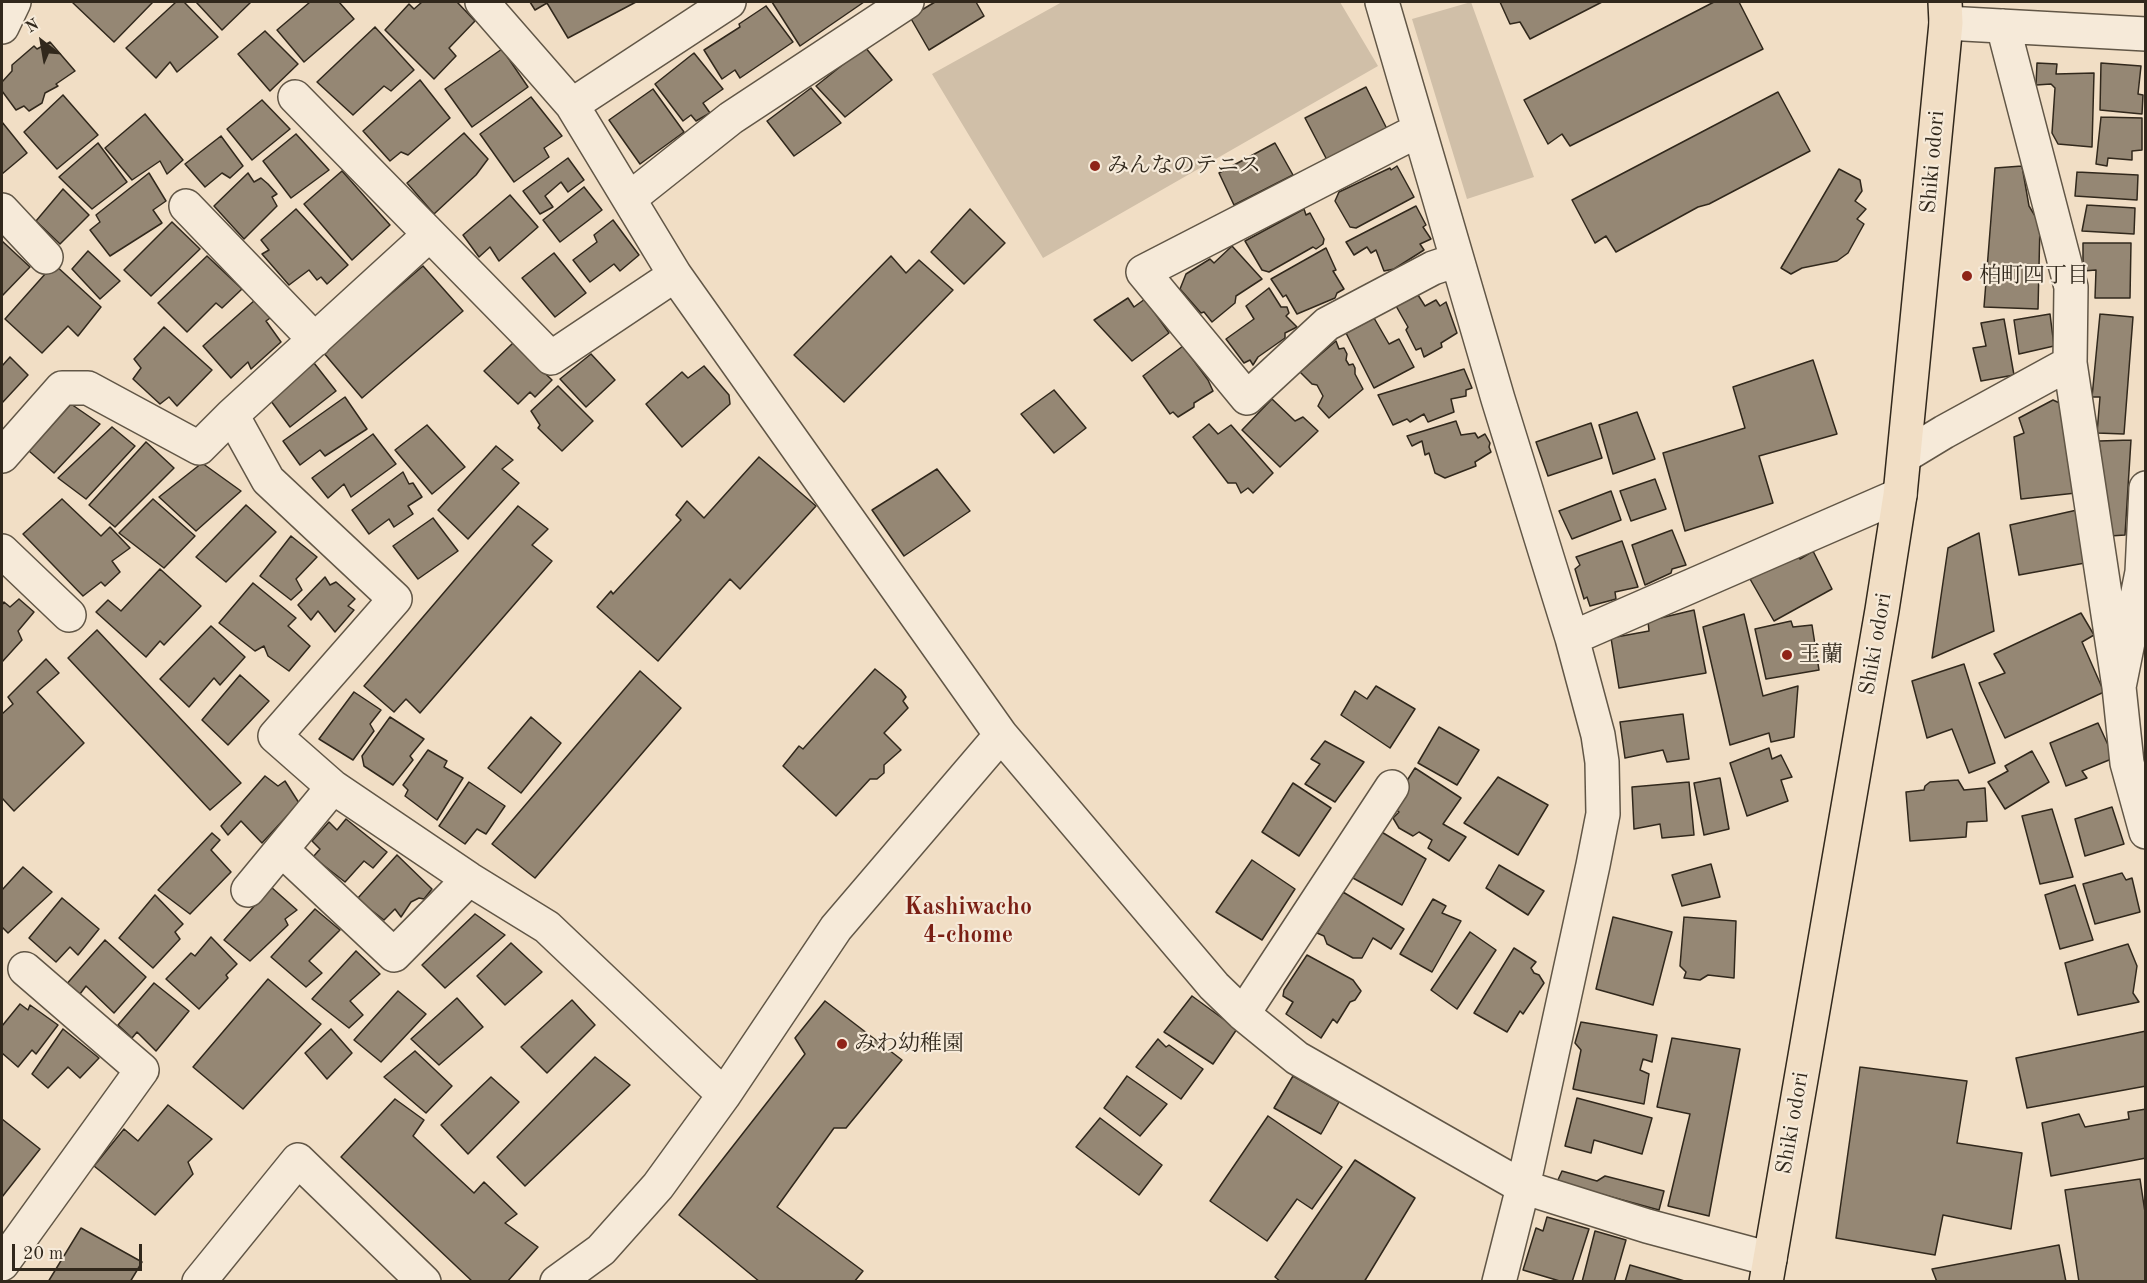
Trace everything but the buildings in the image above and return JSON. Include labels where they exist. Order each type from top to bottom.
[{"type":"main road","name":"Shiki odori","points":[[1768,1270],[1882,610],[1906,455],[1946,12]]},
{"type":"street","points":[[2,27],[14,2]]},
{"type":"street","points":[[482,2],[572,105],[675,275],[1000,735],[1214,986],[1297,1058],[1523,1187],[1647,1226],[1768,1270]]},
{"type":"street","points":[[572,105],[729,2]]},
{"type":"street","points":[[629,199],[730,118],[907,2]]},
{"type":"street","points":[[1382,2],[1457,260],[1572,638],[1598,735],[1604,788],[1603,814],[1523,1187],[1499,1281]]},
{"type":"street","points":[[1946,12],[2003,26],[2145,34]]},
{"type":"street","points":[[2003,26],[2072,287],[2070,363],[2119,687],[2127,763],[2145,832]]},
{"type":"street","points":[[295,97],[551,358],[675,275]]},
{"type":"street","points":[[1419,130],[1143,272],[1247,398],[1327,324],[1433,268],[1457,260]]},
{"type":"street","points":[[186,206],[315,340]]},
{"type":"street","points":[[2,210],[46,257]]},
{"type":"street","points":[[2,456],[62,388],[88,388],[199,448],[429,235]]},
{"type":"street","points":[[1906,455],[2070,363]]},
{"type":"street","points":[[232,416],[268,480],[395,599],[275,736],[333,787],[469,879],[547,927],[724,1095]]},
{"type":"street","points":[[2119,687],[2142,572],[2145,488]]},
{"type":"street","points":[[1572,638],[1900,495]]},
{"type":"street","points":[[2,550],[69,615]]},
{"type":"street","points":[[557,1281],[601,1250],[651,1194],[724,1095],[836,928],[1000,735]]},
{"type":"street","points":[[248,890],[333,787]]},
{"type":"street","points":[[1244,1014],[1392,787]]},
{"type":"street","points":[[282,850],[394,955],[469,879]]},
{"type":"street","points":[[2,1264],[142,1070],[25,969]]},
{"type":"street","points":[[199,1281],[298,1161],[424,1281]]},
{"type":"shaded area","name":"みんなのテニス","points":[[1062,2],[1340,2],[1378,66],[1043,258],[932,74]]},
{"type":"shaded area","points":[[1471,2],[1534,177],[1467,199],[1412,19]]},
{"type":"place","name":"みんなのテニス","points":[[1095,166]]},
{"type":"place","name":"柏町四丁目","points":[[1967,276]]},
{"type":"place","name":"王蘭","points":[[1787,655]]},
{"type":"place","name":"みわ幼稚園","points":[[842,1044]]},
{"type":"district","name":"Kashiwacho 4-chome","points":[[968,922]]}]
